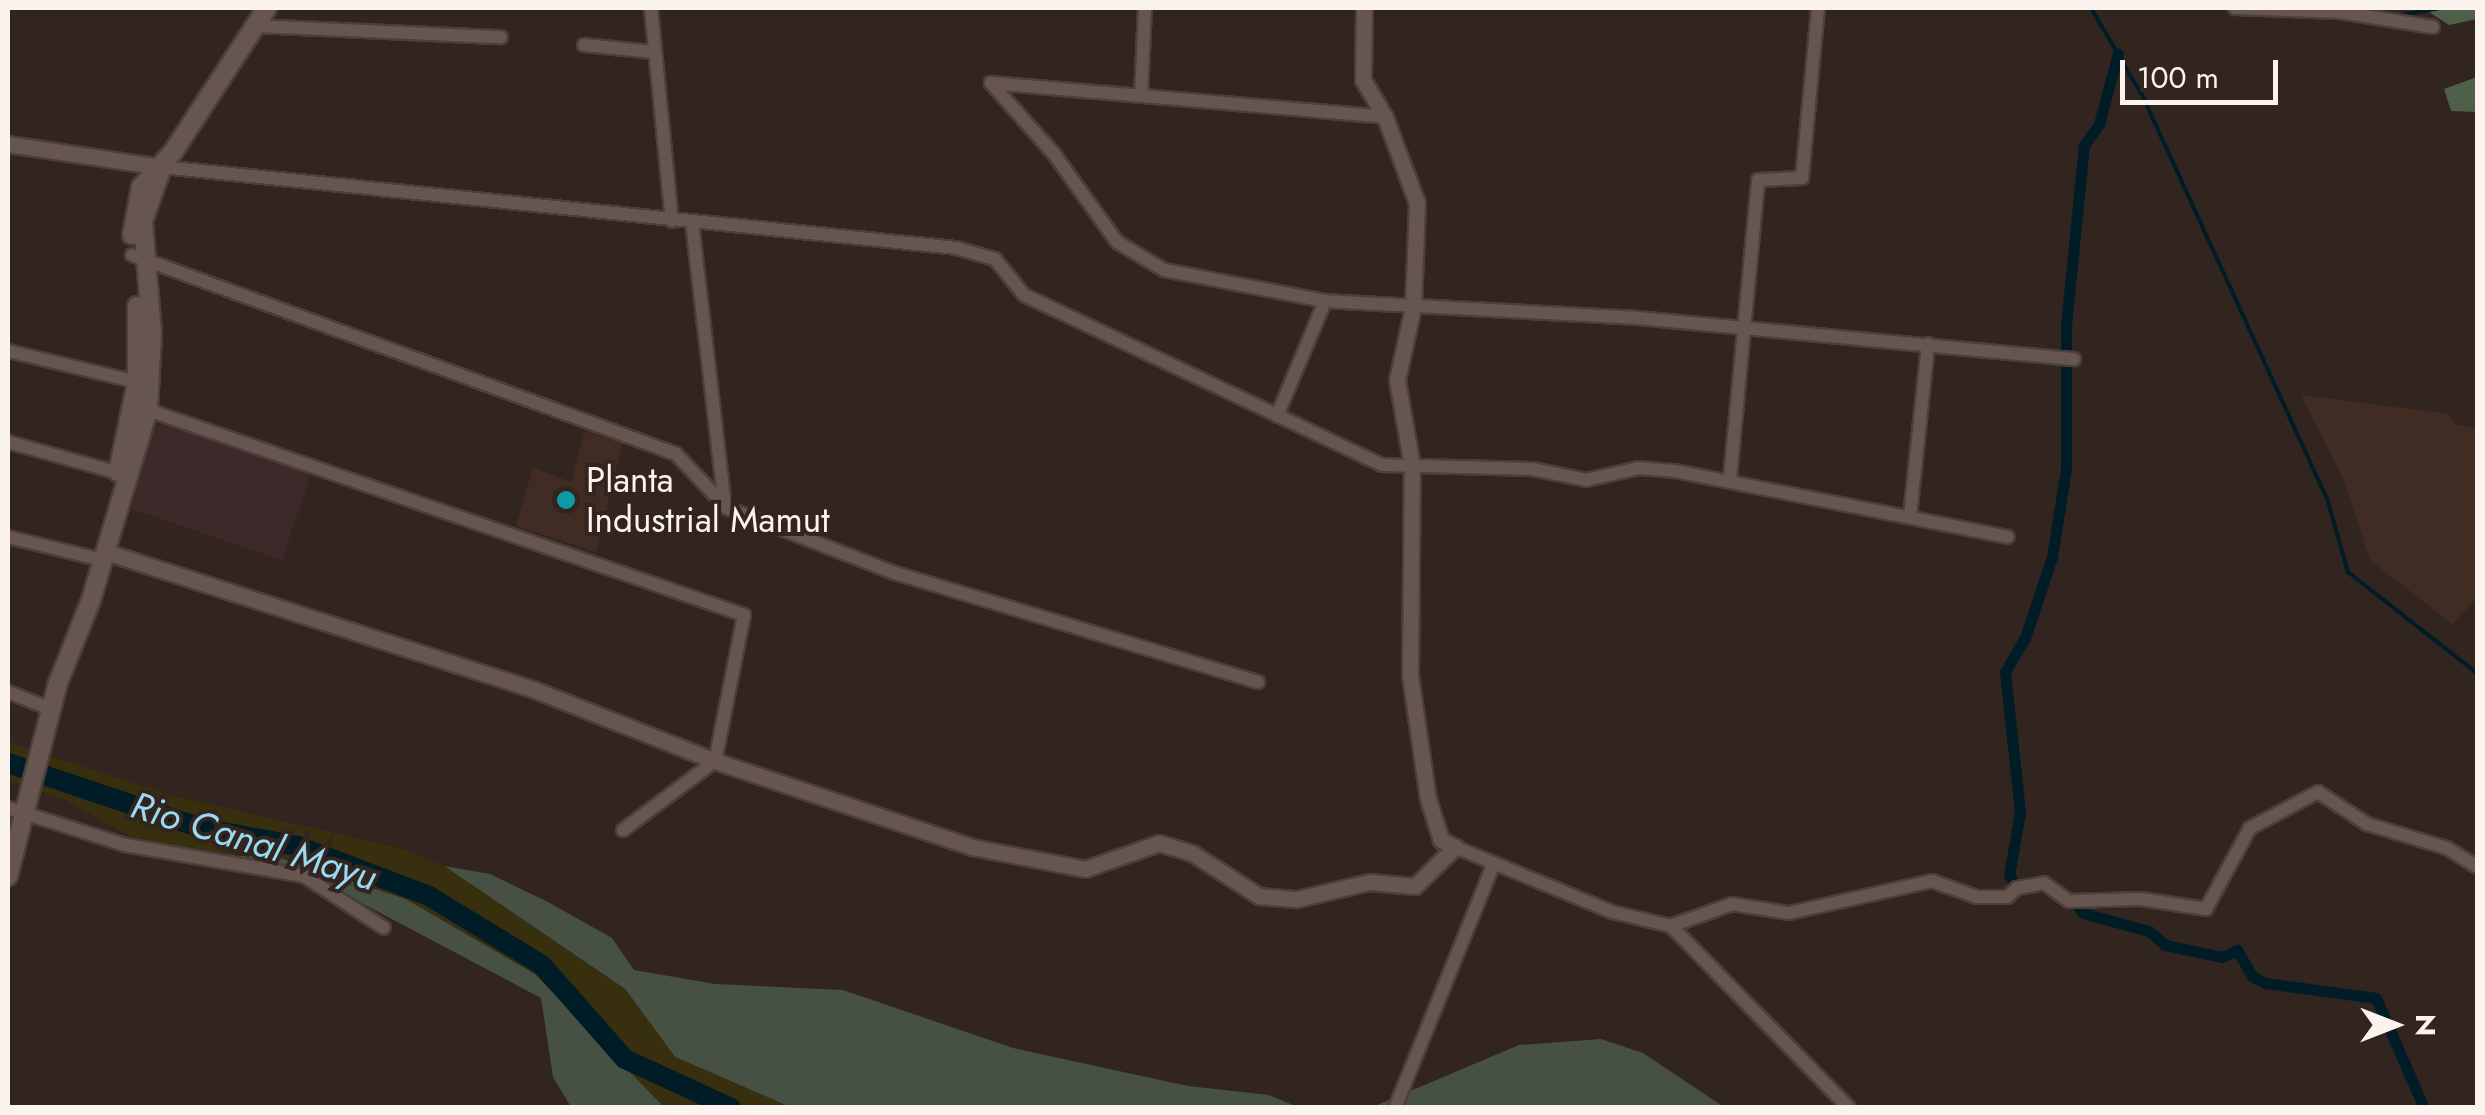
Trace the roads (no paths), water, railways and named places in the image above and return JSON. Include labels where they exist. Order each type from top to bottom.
[{"type":"main road","points":[[8,876],[15,809],[28,790],[50,709],[105,556],[148,410],[138,257],[143,221],[162,167],[267,8]]},
{"type":"main road","points":[[105,556],[118,473],[144,384]]},
{"type":"street","points":[[651,8],[672,221]]},
{"type":"street","points":[[1141,96],[1145,8]]},
{"type":"street","points":[[1364,8],[1363,80],[1385,117],[1417,203],[1414,307],[1396,380],[1412,466],[1410,675],[1428,799],[1442,840],[1492,865],[1612,912],[1671,926],[1849,1108]]},
{"type":"street","points":[[1730,478],[1758,180],[1802,178],[1818,8]]},
{"type":"street","points":[[2235,8],[2340,12],[2432,27]]},
{"type":"street","points":[[254,26],[500,37]]},
{"type":"street","points":[[584,45],[654,52]]},
{"type":"street","points":[[1385,117],[991,83],[1054,154],[1117,242],[1164,270],[1324,301],[1745,329],[2074,360]]},
{"type":"street","points":[[8,144],[162,167],[956,248],[994,258],[1024,296],[1382,465],[1457,472],[1532,469],[1586,480],[1638,468],[1730,478],[2008,537]]},
{"type":"street","points":[[692,222],[725,506]]},
{"type":"street","points":[[138,257],[676,454],[725,506],[894,573],[1258,682]]},
{"type":"street","points":[[1278,416],[1324,301]]},
{"type":"street","points":[[1910,516],[1928,344]]},
{"type":"street","points":[[8,351],[144,384]]},
{"type":"street","points":[[148,410],[744,616],[714,761],[623,830]]},
{"type":"street","points":[[8,442],[118,473]]},
{"type":"street","points":[[8,537],[105,556],[535,690],[714,761],[972,847],[1085,869],[1160,843],[1192,853],[1260,896],[1297,898],[1369,882],[1415,886],[1455,848]]},
{"type":"street","points":[[8,692],[50,709]]},
{"type":"street","points":[[1671,926],[1732,904],[1789,913],[1932,882],[1977,897],[2007,897],[2017,888],[2044,884],[2069,901],[2141,899],[2206,909],[2250,828],[2318,792],[2367,824],[2446,848],[2478,868]]},
{"type":"street","points":[[15,809],[125,846],[304,876],[384,928]]},
{"type":"street","points":[[1395,1108],[1492,865]]},
{"type":"waterway","points":[[2091,8],[2143,97],[2327,498],[2348,572],[2478,674]]},
{"type":"waterway","points":[[2396,16],[2440,8]]},
{"type":"waterway","points":[[2016,885],[2009,875],[2020,812],[2005,672],[2025,638],[2052,557],[2066,469],[2066,325],[2084,145],[2099,124],[2118,53]]},
{"type":"waterway","name":"Rio Canal Mayu","points":[[8,763],[198,827],[298,846],[429,896],[542,965],[625,1059],[731,1108]]},
{"type":"waterway","points":[[2071,897],[2083,913],[2149,931],[2165,945],[2222,957],[2237,950],[2252,976],[2265,983],[2376,998],[2424,1108]]},
{"type":"place","name":"Planta Industrial Mamut","points":[[566,500]]}]
